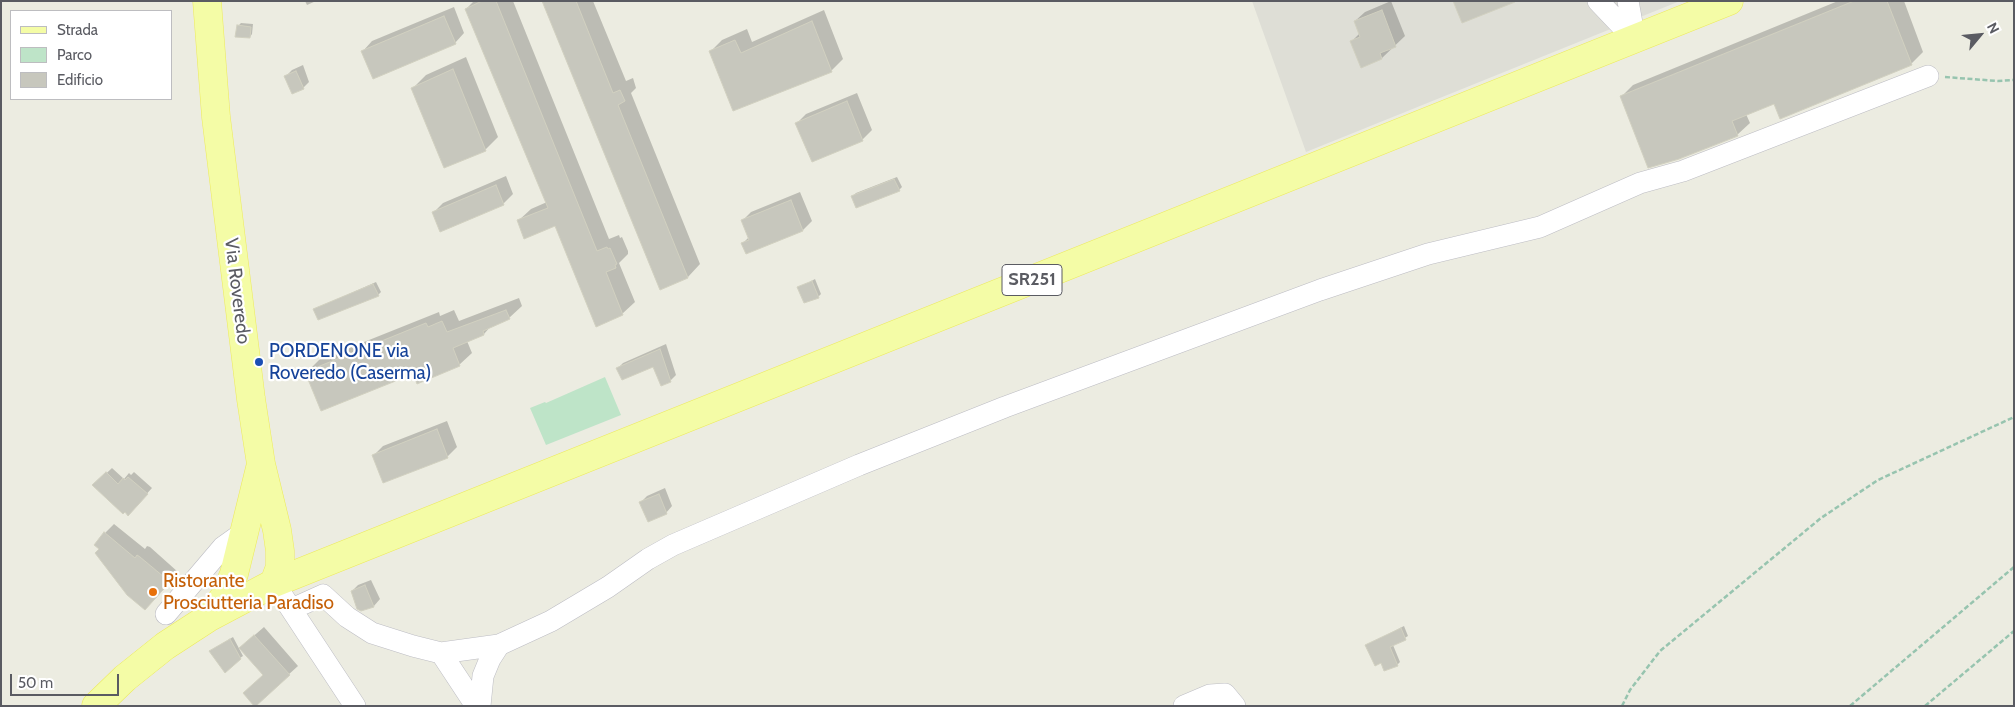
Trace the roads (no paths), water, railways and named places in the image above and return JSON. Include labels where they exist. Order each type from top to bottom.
[{"type":"main road","name":"Via Roveredo","points":[[193,1],[198,36],[216,117]]},
{"type":"main road","name":"Via Roveredo","points":[[207,1],[216,117],[248,379],[261,464],[277,530],[280,551],[280,567],[274,583]]},
{"type":"main road","name":"SR251","points":[[96,706],[125,678],[165,646],[208,618],[274,583],[1729,1]]},
{"type":"main road","name":"Via Roveredo","points":[[208,618],[225,596],[234,574],[261,464]]},
{"type":"main road","name":"Via Roveredo","points":[[277,530],[288,546],[302,556],[317,559],[335,558]]},
{"type":"main road","points":[[242,538],[247,560],[254,568],[274,583]]},
{"type":"street","points":[[1598,1],[1635,40]]},
{"type":"street","points":[[1628,1],[1635,40]]},
{"type":"street","points":[[292,610],[322,595],[347,617],[372,633],[441,653],[499,645],[551,620],[608,587],[648,559],[673,546],[859,465],[1329,287],[1428,254],[1540,227],[1640,183],[1683,171],[1928,76]]},
{"type":"street","points":[[166,614],[223,547],[242,538]]},
{"type":"street","points":[[274,583],[355,706]]},
{"type":"street","points":[[478,706],[483,676],[490,659],[499,645]]},
{"type":"street","points":[[441,653],[478,706]]},
{"type":"street","points":[[1184,706],[1210,695],[1225,694],[1235,706]]},
{"type":"place","name":"PORDENONE via Roveredo (Caserma)","points":[[259,362]]},
{"type":"place","name":"Ristorante Prosciutteria Paradiso","points":[[153,592]]}]
